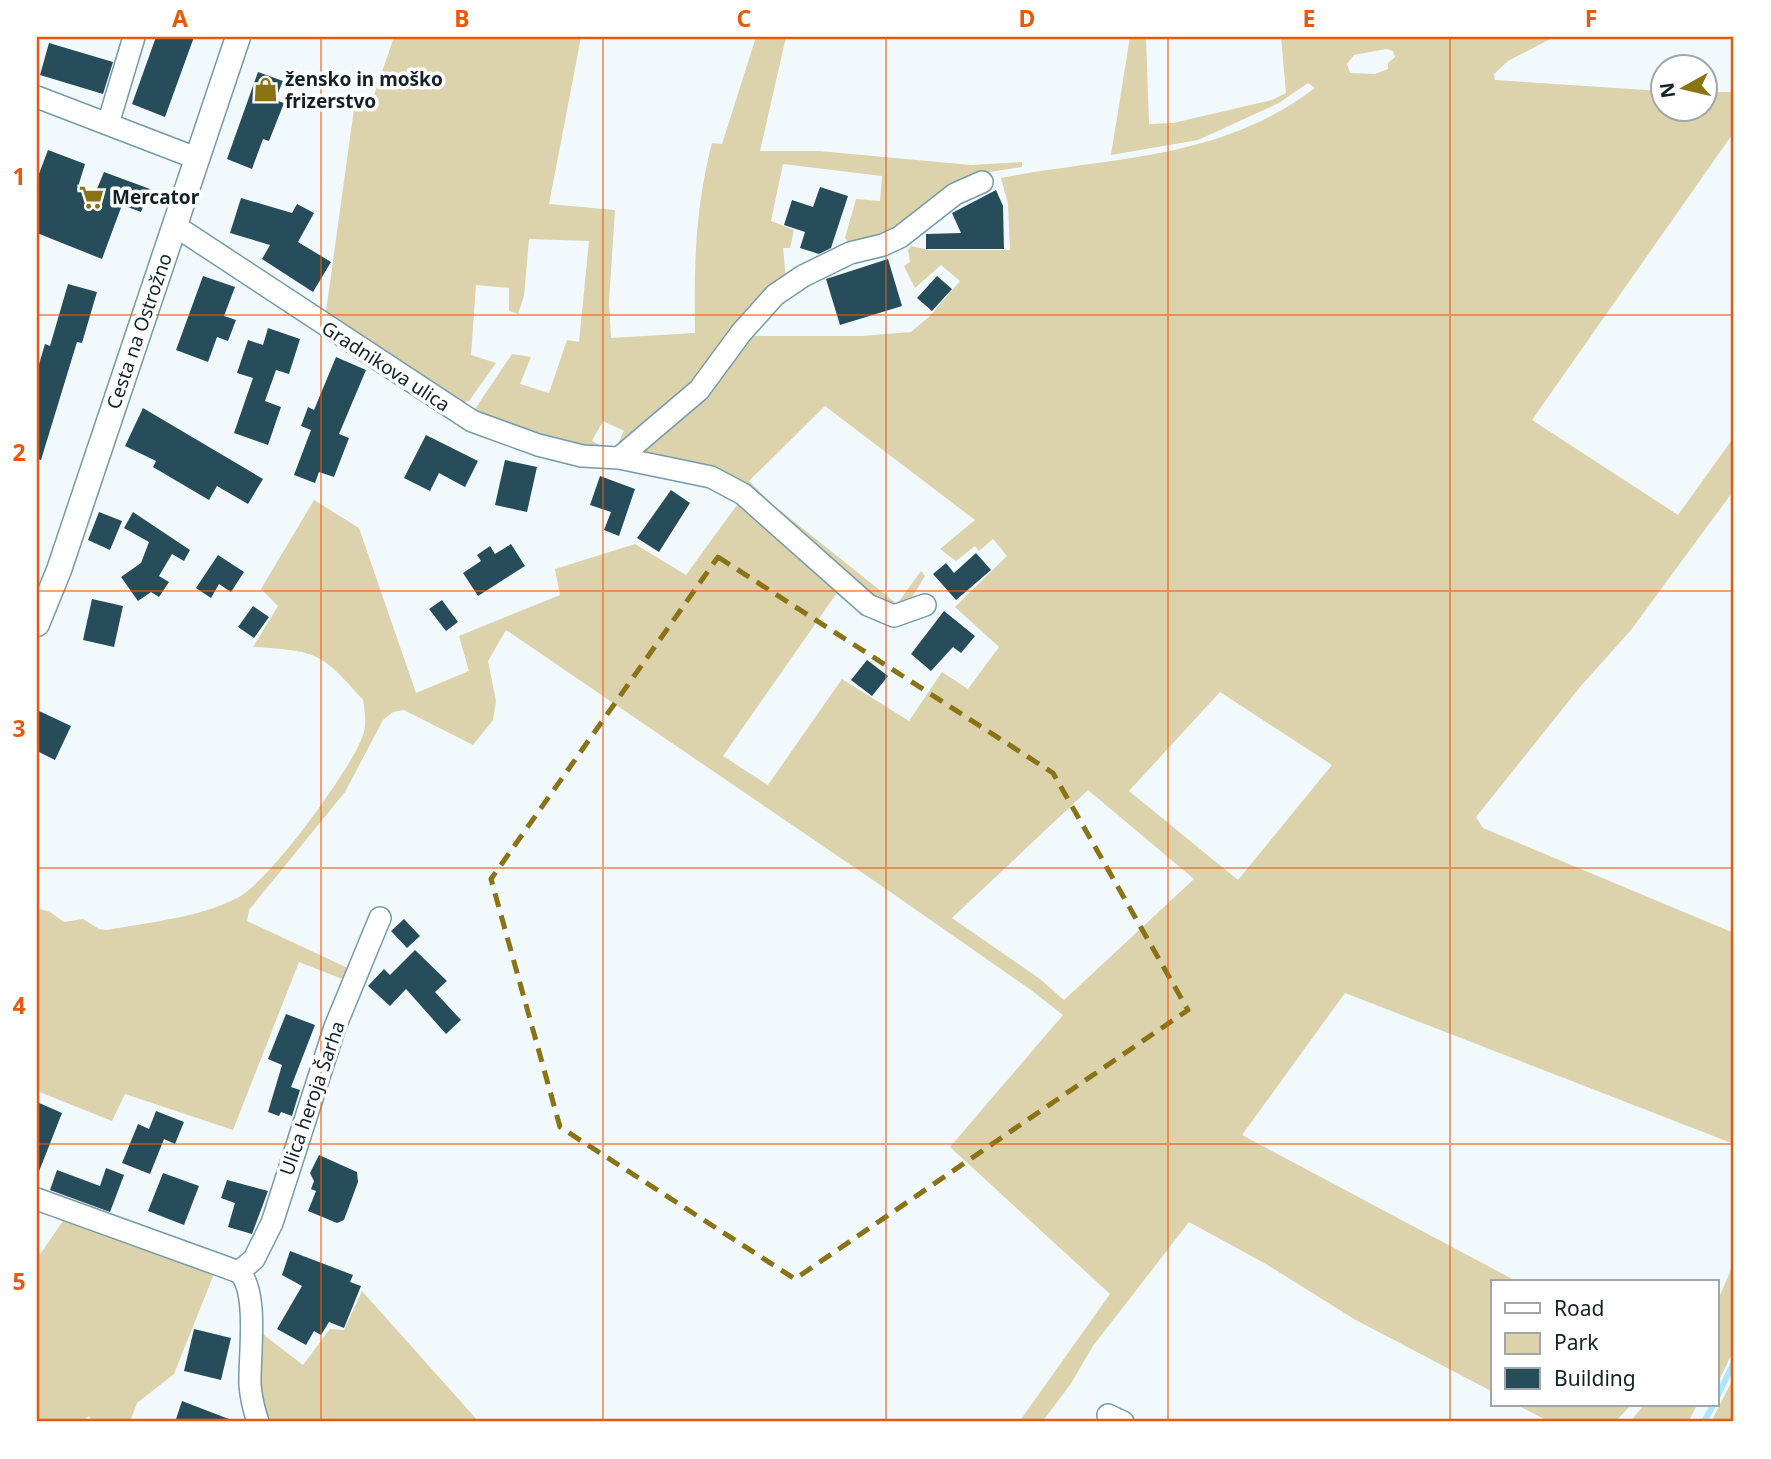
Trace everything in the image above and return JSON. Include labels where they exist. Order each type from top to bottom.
[{"type":"street","points":[[108,124],[134,37]]},
{"type":"street","name":"Cesta na Ostrožno","points":[[37,624],[59,570],[239,37]]},
{"type":"street","points":[[37,97],[196,158]]},
{"type":"street","points":[[619,458],[698,390],[741,333],[775,295],[803,276],[850,253],[883,245],[900,237],[956,194],[982,182]]},
{"type":"street","name":"Gradnikova ulica","points":[[174,225],[322,326],[472,421],[538,445],[582,456],[619,458],[711,477],[743,494],[848,589],[885,614],[906,613],[925,605]]},
{"type":"street","name":"Ulica heroja Šarha","points":[[239,1272],[254,1259],[272,1223],[335,1027],[380,918]]},
{"type":"street","points":[[37,1199],[239,1272],[246,1278],[250,1294],[250,1385],[258,1422]]},
{"type":"highlighted area","points":[[718,557],[1053,773],[1188,1010],[795,1279],[560,1127],[491,879]]},
{"type":"green space","points":[[394,37],[581,37],[549,204],[615,210],[609,302],[611,338],[695,333],[697,237],[706,167],[712,143],[722,144],[756,37],[786,37],[760,151],[819,151],[971,165],[1022,162],[1022,167],[977,174],[893,234],[850,244],[845,238],[856,199],[880,201],[882,176],[783,164],[771,221],[794,230],[790,248],[783,248],[786,278],[705,377],[614,452],[624,431],[603,421],[592,441],[604,447],[602,451],[480,420],[475,409],[512,354],[531,357],[520,384],[549,393],[567,340],[579,342],[589,241],[529,239],[524,296],[518,314],[509,311],[509,288],[476,285],[471,355],[496,363],[469,401],[456,404],[325,319],[354,109],[370,107]]},
{"type":"green space","points":[[1130,37],[1146,37],[1149,124],[1173,123],[1272,100],[1286,93],[1281,37],[1554,37],[1508,61],[1494,74],[1495,80],[1648,90],[1648,122],[1718,122],[1718,92],[1734,92],[1734,132],[1532,420],[1678,515],[1734,437],[1734,490],[1631,630],[1580,687],[1476,817],[1483,828],[1734,933],[1734,1144],[1345,993],[1242,1135],[1514,1280],[1491,1280],[1491,1391],[1354,1319],[1266,1264],[1189,1222],[1093,1346],[1070,1385],[1042,1422],[1019,1422],[1110,1294],[950,1147],[1063,1015],[889,891],[506,630],[488,661],[496,701],[493,720],[473,745],[404,710],[393,712],[383,720],[345,792],[249,910],[247,921],[350,969],[345,980],[299,962],[233,1130],[125,1094],[112,1121],[37,1091],[37,908],[50,912],[64,922],[83,919],[99,929],[107,930],[190,915],[237,898],[268,871],[307,825],[362,738],[365,724],[363,700],[327,663],[305,653],[253,647],[278,606],[261,589],[314,500],[359,528],[416,693],[469,671],[459,636],[560,595],[555,569],[635,544],[686,575],[742,498],[841,587],[723,756],[768,785],[842,679],[909,721],[942,672],[968,689],[999,647],[955,607],[1007,556],[993,539],[979,551],[975,546],[956,561],[940,549],[975,520],[825,406],[749,481],[771,503],[897,604],[921,571],[925,576],[908,604],[879,605],[745,489],[639,454],[743,336],[862,336],[911,332],[930,316],[960,281],[941,265],[915,288],[904,266],[910,262],[908,250],[911,246],[929,250],[1010,250],[1008,204],[1001,178],[1124,159],[1203,143],[1241,130],[1279,112],[1315,88],[1308,83],[1279,103],[1198,140],[1111,155]],"holes":[[[1386,49],[1393,51],[1395,57],[1388,63],[1388,69],[1375,74],[1350,73],[1347,64],[1354,55]],[[1220,692],[1332,765],[1238,880],[1129,791]],[[1088,790],[1194,879],[1064,1000],[1040,979],[952,918]]]},
{"type":"green space","points":[[65,1218],[214,1274],[174,1374],[137,1403],[130,1422],[93,1422],[89,1416],[80,1422],[37,1422],[37,1259]]},
{"type":"green space","points":[[1734,1263],[1734,1349],[1718,1383],[1718,1300]]},
{"type":"green space","points":[[362,1291],[479,1422],[265,1422],[260,1406],[260,1332],[303,1365],[330,1329],[344,1330]]},
{"type":"green space","points":[[1734,1377],[1734,1422],[1711,1422]]},
{"type":"green space","points":[[1519,1406],[1630,1406],[1615,1422],[1550,1422]]},
{"type":"green space","points":[[1643,1406],[1696,1406],[1688,1422],[1630,1422]]},
{"type":"building","points":[[156,37],[194,37],[165,117],[132,104]]},
{"type":"building","points":[[49,43],[113,62],[103,94],[40,75]]},
{"type":"building","points":[[258,72],[283,81],[275,100],[284,103],[269,141],[263,139],[252,169],[227,159]]},
{"type":"building","name":"Mercator","points":[[48,150],[85,164],[77,190],[94,196],[104,172],[150,189],[141,212],[122,205],[102,259],[37,233],[37,179]]},
{"type":"building","points":[[820,187],[848,196],[831,248],[819,254],[800,248],[805,232],[784,225],[792,200],[813,207]]},
{"type":"building","points":[[996,190],[1003,206],[1004,249],[926,249],[926,234],[961,233],[952,213]]},
{"type":"building","points":[[241,198],[292,213],[297,204],[314,213],[298,242],[331,262],[313,292],[262,259],[270,245],[230,233]]},
{"type":"building","points":[[888,259],[902,306],[840,325],[826,279]]},
{"type":"building","points":[[203,276],[235,287],[224,316],[236,320],[228,341],[217,337],[208,362],[176,350]]},
{"type":"building","points":[[937,276],[952,289],[932,311],[917,298]]},
{"type":"building","points":[[68,284],[97,292],[82,343],[77,342],[41,460],[37,459],[37,371],[45,344],[50,346]]},
{"type":"building","points":[[268,328],[300,339],[289,374],[276,370],[265,401],[281,407],[268,445],[234,433],[253,378],[237,373],[248,340],[263,345]]},
{"type":"building","points":[[336,357],[366,370],[339,434],[349,438],[334,477],[319,472],[315,483],[294,475],[311,430],[301,426],[308,407],[314,410]]},
{"type":"building","points":[[143,408],[263,479],[248,504],[217,486],[209,500],[153,467],[156,461],[125,446]]},
{"type":"building","points":[[426,435],[478,461],[465,487],[439,473],[430,491],[404,478]]},
{"type":"building","points":[[505,460],[537,467],[527,512],[495,505]]},
{"type":"building","points":[[600,476],[635,489],[619,536],[604,530],[611,512],[590,505]]},
{"type":"building","points":[[671,490],[690,503],[659,552],[637,538]]},
{"type":"building","points":[[99,512],[122,521],[110,550],[88,540]]},
{"type":"building","points":[[133,512],[190,550],[184,561],[172,554],[159,576],[169,582],[159,597],[151,592],[138,601],[121,577],[141,563],[149,542],[124,528]]},
{"type":"building","points":[[511,544],[525,566],[478,596],[463,573],[481,561],[477,555],[490,546],[495,554]]},
{"type":"building","points":[[976,553],[991,570],[956,600],[933,574],[946,563],[954,573]]},
{"type":"building","points":[[218,555],[244,572],[231,592],[219,584],[211,598],[196,588]]},
{"type":"building","points":[[92,599],[123,606],[114,647],[83,640]]},
{"type":"building","points":[[442,600],[458,622],[446,631],[429,609]]},
{"type":"building","points":[[253,606],[269,617],[254,638],[238,627]]},
{"type":"building","points":[[944,611],[975,636],[961,653],[953,647],[931,671],[911,654]]},
{"type":"building","points":[[867,660],[888,676],[872,696],[851,680]]},
{"type":"building","points":[[37,710],[71,726],[55,760],[37,751]]},
{"type":"building","points":[[404,919],[420,936],[407,948],[391,931]]},
{"type":"building","points":[[415,950],[447,981],[435,992],[461,1020],[446,1034],[406,989],[390,1006],[368,986],[384,969],[390,975]]},
{"type":"building","points":[[286,1014],[315,1025],[291,1087],[300,1090],[292,1116],[281,1112],[279,1116],[268,1112],[282,1065],[268,1059]]},
{"type":"building","points":[[37,1102],[62,1113],[38,1174],[37,1174]]},
{"type":"building","points":[[156,1111],[184,1122],[175,1144],[164,1139],[150,1174],[122,1163],[138,1124],[149,1129]]},
{"type":"building","points":[[319,1155],[357,1172],[358,1182],[344,1220],[337,1223],[308,1211],[316,1191],[311,1189],[314,1181],[310,1173]]},
{"type":"building","points":[[106,1168],[124,1175],[110,1212],[50,1190],[57,1170],[100,1186]]},
{"type":"building","points":[[163,1173],[199,1186],[184,1225],[148,1211]]},
{"type":"building","points":[[227,1180],[268,1191],[252,1234],[228,1227],[235,1203],[221,1198]]},
{"type":"building","points":[[290,1251],[353,1275],[350,1282],[361,1286],[344,1328],[329,1322],[321,1335],[314,1331],[306,1345],[277,1329],[302,1286],[282,1275]]},
{"type":"building","points":[[194,1329],[231,1338],[221,1380],[184,1371]]},
{"type":"building","points":[[182,1401],[234,1421],[234,1422],[175,1422]]},
{"type":"waterway","points":[[1718,1395],[1734,1362]]},
{"type":"waterway","points":[[1704,1422],[1712,1406]]},
{"type":"place","name":"žensko in moško frizerstvo","points":[[265,90]]},
{"type":"place","name":"Mercator","points":[[92,197]]}]
